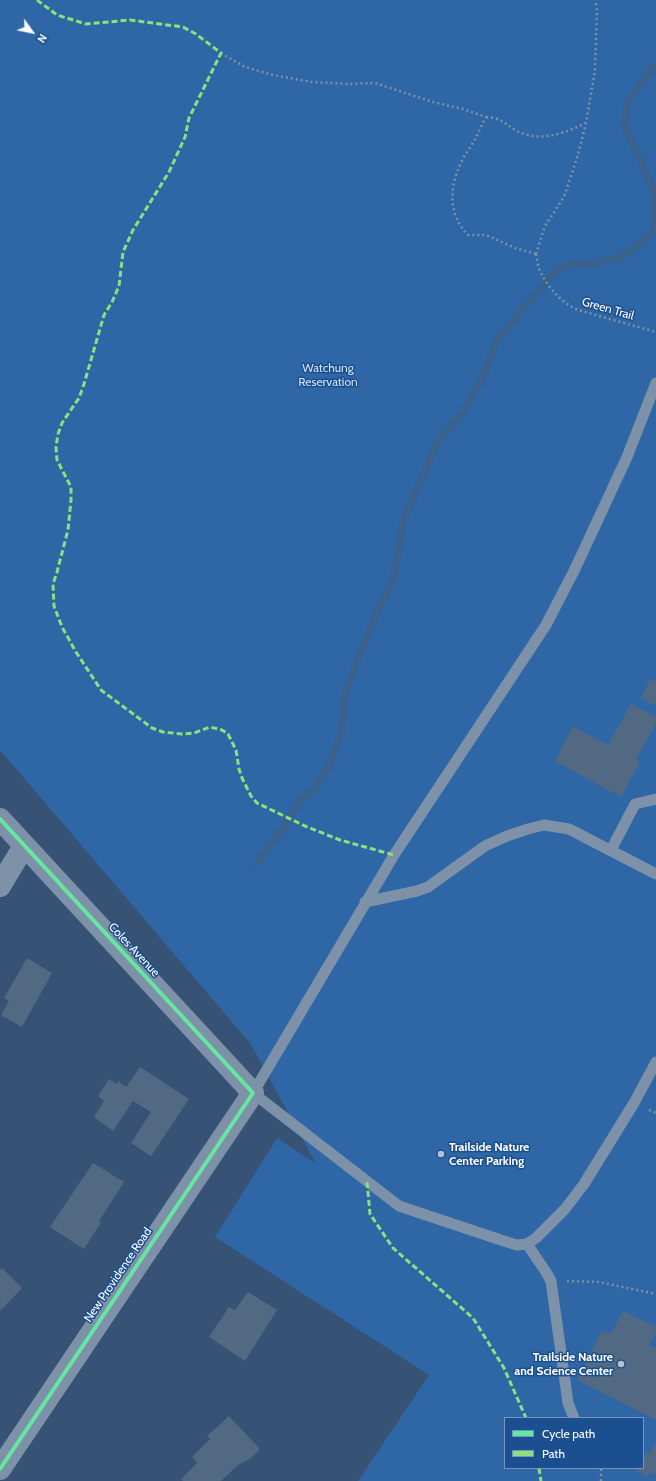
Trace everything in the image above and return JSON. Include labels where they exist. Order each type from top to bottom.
[{"type":"street","name":"Coles Avenue","points":[[0,819],[253,1093]]},
{"type":"street","points":[[0,886],[24,846]]},
{"type":"street","name":"New Providence Road","points":[[0,1469],[253,1093]]},
{"type":"lane","points":[[656,383],[627,457],[575,569],[546,625],[394,855],[253,1093],[399,1206],[507,1242],[527,1244],[536,1238],[565,1209],[584,1184],[634,1103],[656,1062]]},
{"type":"lane","points":[[611,850],[635,804],[656,799]]},
{"type":"lane","points":[[365,902],[418,891],[428,887],[485,846],[507,836],[528,829],[544,826],[569,829],[656,874]]},
{"type":"lane","points":[[527,1244],[546,1272],[550,1281],[568,1404],[574,1417]]},
{"type":"path","points":[[486,117],[461,163],[453,183],[452,200],[455,216],[460,227],[468,235],[486,235],[510,246],[536,254],[545,226],[564,197],[577,158],[586,123],[595,70],[597,10],[594,0]]},
{"type":"path","points":[[221,53],[245,68],[274,75],[312,82],[351,84],[375,83],[433,102],[463,109],[486,117],[497,118],[517,131],[530,136],[561,134],[586,123]]},
{"type":"path","points":[[550,1281],[599,1282],[656,1294]]},
{"type":"path","points":[[601,1481],[602,1469]]},
{"type":"green space","name":"Watchung Reservation","points":[[0,0],[656,0],[656,1481],[358,1481],[429,1375],[215,1237],[277,1138],[316,1164],[250,1043],[0,750]]},
{"type":"building","points":[[650,679],[656,682],[656,706],[641,698]]},
{"type":"building","points":[[631,704],[656,717],[656,723],[636,760],[640,762],[621,797],[555,761],[573,726],[608,745]]},
{"type":"building","points":[[27,958],[52,973],[22,1027],[1,1015],[9,1001],[4,998]]},
{"type":"building","points":[[140,1067],[189,1099],[151,1156],[131,1143],[151,1112],[133,1101],[113,1131],[94,1117],[104,1101],[98,1096],[109,1079],[116,1084],[118,1081],[126,1087]]},
{"type":"building","points":[[93,1163],[124,1182],[99,1221],[101,1223],[84,1249],[50,1227]]},
{"type":"building","points":[[2,1268],[22,1288],[0,1311],[0,1270]]},
{"type":"building","points":[[248,1292],[277,1310],[245,1361],[209,1337],[229,1307],[235,1310]]},
{"type":"building","name":"Trailside Nature and Science Center","points":[[623,1311],[656,1327],[656,1332],[649,1345],[656,1348],[656,1420],[577,1380],[602,1330],[611,1334]]},
{"type":"building","points":[[229,1416],[260,1449],[250,1459],[238,1465],[221,1481],[183,1481],[181,1479],[197,1463],[192,1457],[210,1439],[207,1436]]},
{"type":"building","points":[[656,1442],[656,1475],[650,1472],[647,1477],[636,1471],[637,1469],[644,1469],[644,1456],[647,1451],[650,1453]]},
{"type":"waterway","points":[[255,865],[279,834],[300,801],[316,787],[328,768],[342,730],[344,699],[351,676],[379,608],[394,578],[403,522],[436,445],[460,416],[481,381],[497,341],[556,271],[568,264],[587,265],[622,257],[655,231],[655,192],[624,126],[628,102],[656,63]]},
{"type":"marked path","points":[[37,0],[57,15],[86,24],[130,20],[183,27],[196,34],[221,53],[189,118],[185,137],[169,172],[133,230],[123,252],[119,286],[104,315],[79,398],[62,423],[58,434],[56,447],[57,460],[71,487],[68,530],[53,584],[54,606],[62,627],[76,652],[101,690],[152,728],[163,732],[182,734],[194,733],[210,727],[222,730],[228,734],[236,750],[242,778],[251,796],[257,803],[305,826],[340,840],[394,855]]},
{"type":"marked path","points":[[367,1182],[370,1214],[393,1248],[473,1318],[504,1368],[526,1417]]},
{"type":"marked path","points":[[539,1469],[541,1481]]},
{"type":"cycle path","points":[[0,819],[253,1093],[0,1469]]},
{"type":"place","name":"Trailside Nature Center Parking","points":[[441,1154]]},
{"type":"place","name":"Trailside Nature and Science Center","points":[[621,1364]]}]
